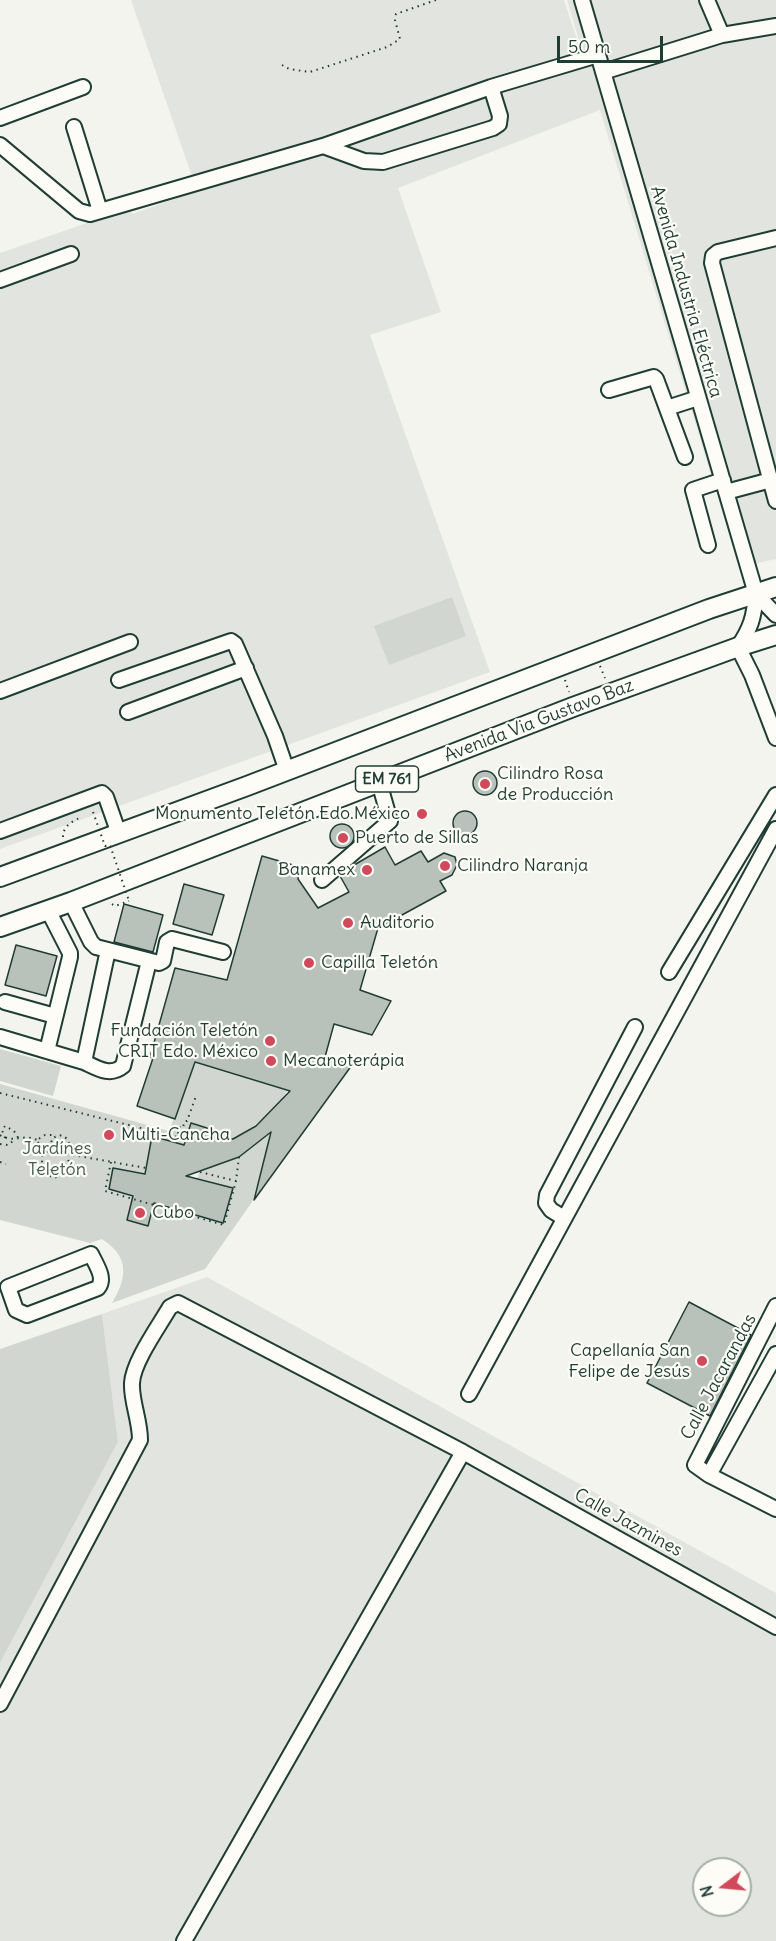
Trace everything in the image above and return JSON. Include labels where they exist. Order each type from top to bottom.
[{"type":"main road","name":"EM 761","points":[[0,877],[287,771],[709,609],[776,587]]},
{"type":"main road","name":"Avenida Via Gustavo Baz","points":[[0,927],[71,902],[573,707],[776,635]]},
{"type":"street","name":"Avenida Industria Eléctrica","points":[[582,0],[756,594],[754,617],[749,632],[738,647]]},
{"type":"street","points":[[707,0],[722,35]]},
{"type":"street","points":[[603,72],[722,35],[776,26]]},
{"type":"street","points":[[0,145],[79,211],[90,214],[323,146],[491,87],[598,56]]},
{"type":"street","points":[[0,118],[83,87]]},
{"type":"street","points":[[323,146],[364,161],[383,162],[493,128],[500,124],[500,116],[491,87]]},
{"type":"street","points":[[74,127],[100,211]]},
{"type":"street","points":[[776,238],[718,252],[713,256],[712,263],[776,501]]},
{"type":"street","points":[[0,280],[70,254]]},
{"type":"street","points":[[609,390],[654,376],[685,457]]},
{"type":"street","points":[[667,408],[698,398]]},
{"type":"street","points":[[708,545],[693,490],[771,480]]},
{"type":"street","name":"Avenida Industria Eléctrica","points":[[756,594],[776,615]]},
{"type":"street","points":[[119,680],[231,640],[246,668],[287,771]]},
{"type":"street","points":[[0,691],[130,642]]},
{"type":"street","points":[[738,647],[752,675],[776,738]]},
{"type":"street","points":[[128,712],[246,668]]},
{"type":"street","points":[[322,880],[390,820],[379,782]]},
{"type":"street","points":[[0,831],[102,793],[106,797],[119,834]]},
{"type":"street","points":[[669,972],[776,795]]},
{"type":"street","points":[[469,1394],[776,829]]},
{"type":"street","points":[[71,902],[92,944],[108,950],[161,963],[167,942],[172,939],[223,952]]},
{"type":"street","points":[[47,1051],[70,957],[48,910]]},
{"type":"street","points":[[84,1062],[108,950]]},
{"type":"street","points":[[0,1037],[110,1072],[117,1071],[123,1066],[149,961]]},
{"type":"street","points":[[5,1002],[55,1016]]},
{"type":"street","points":[[564,1218],[551,1210],[546,1203],[548,1195],[635,1027]]},
{"type":"street","points":[[91,1254],[102,1278],[102,1284],[98,1288],[27,1315],[16,1310],[8,1287],[91,1254]]},
{"type":"street","name":"Calle Jazmines","points":[[0,1704],[140,1440],[140,1424],[132,1386],[133,1371],[170,1307],[178,1303],[463,1452],[776,1627]]},
{"type":"street","name":"Calle Jacarandas","points":[[776,1306],[694,1465],[709,1474],[776,1354]]},
{"type":"street","points":[[184,1941],[463,1452]]},
{"type":"street","points":[[709,1474],[776,1509]]},
{"type":"path","points":[[282,65],[289,69],[310,72],[387,47],[400,39],[395,20],[396,14],[435,0]]},
{"type":"path","points":[[595,652],[610,694]]},
{"type":"path","points":[[561,665],[573,707]]},
{"type":"path","points":[[93,812],[105,846],[110,844],[129,901],[116,906]]},
{"type":"path","points":[[0,1093],[177,1137],[180,1126],[183,1127],[185,1120],[187,1121],[196,1096]]},
{"type":"path","points":[[5,1138],[2,1130],[5,1126],[14,1131],[19,1138]]},
{"type":"path","points":[[37,1140],[51,1134],[58,1136],[65,1138],[69,1143],[68,1169],[62,1176],[54,1178],[43,1170],[41,1160],[50,1149],[52,1139],[58,1136]]},
{"type":"path","points":[[0,1135],[13,1140]]},
{"type":"path","points":[[0,1144],[8,1145],[13,1140],[29,1137],[37,1140],[44,1154]]},
{"type":"path","points":[[67,1154],[146,1168]]},
{"type":"path","points":[[111,1162],[105,1191],[224,1225],[236,1181],[239,1157]]},
{"type":"path","points":[[0,1162],[6,1164]]},
{"type":"path","points":[[200,1172],[236,1181]]},
{"type":"shaded area","points":[[131,0],[564,0],[589,75],[567,0],[776,0],[776,559],[739,567],[600,110],[398,188],[441,312],[370,335],[490,672],[0,849],[0,253],[130,208],[132,214],[197,191]]},
{"type":"shaded area","points":[[207,1277],[776,1593],[776,1941],[0,1941],[0,1663],[118,1442],[102,1314]]},
{"type":"green space","points":[[452,597],[466,636],[389,665],[374,626]]},
{"type":"green space","points":[[0,1049],[61,1066],[53,1096],[0,1081]]},
{"type":"green space","name":"Jardínes Teletón","points":[[195,1063],[287,1091],[263,1119],[233,1139],[207,1133],[207,1128],[191,1124],[184,1145],[152,1136],[145,1173],[113,1168],[109,1188],[222,1223],[233,1188],[197,1179],[200,1170],[248,1149],[272,1131],[252,1202],[205,1269],[112,1303],[121,1285],[123,1268],[117,1253],[102,1239],[90,1243],[0,1220],[0,1084],[169,1131]]},
{"type":"green space","points":[[102,1314],[118,1442],[0,1663],[0,1349]]},
{"type":"building","name":"Cilindro Rosa de Producción","points":[[485,771],[490,772],[496,778],[496,788],[490,794],[485,795],[480,794],[474,788],[473,783],[474,778],[480,772]]},
{"type":"building","points":[[465,811],[470,812],[476,818],[476,828],[470,834],[465,835],[460,834],[454,828],[453,823],[454,818],[460,812]]},
{"type":"building","name":"Puerto de Sillas","points":[[342,824],[347,825],[353,831],[353,841],[347,847],[342,848],[337,847],[331,841],[330,836],[331,831],[337,825]]},
{"type":"building","name":"Fundación Teletón CRIT Edo. México","points":[[385,847],[395,865],[421,851],[428,862],[444,853],[455,857],[457,865],[452,875],[440,881],[446,891],[378,928],[360,990],[391,1001],[372,1035],[334,1024],[325,1057],[352,1065],[254,1200],[271,1132],[239,1157],[186,1176],[233,1188],[223,1223],[154,1203],[148,1226],[127,1220],[133,1196],[109,1189],[113,1168],[145,1174],[152,1136],[184,1145],[191,1123],[207,1128],[207,1133],[233,1139],[256,1126],[290,1091],[195,1062],[175,1119],[137,1106],[153,1058],[150,1057],[175,968],[227,980],[262,856],[300,867],[298,879],[318,908],[349,892],[340,876],[349,868]]},
{"type":"building","points":[[184,884],[224,895],[212,935],[173,924]]},
{"type":"building","points":[[124,904],[163,915],[153,952],[114,942]]},
{"type":"building","points":[[16,945],[57,956],[46,996],[5,985]]},
{"type":"building","name":"Capellanía San Felipe de Jesús","points":[[689,1302],[751,1335],[710,1416],[647,1383]]},
{"type":"place","name":"Cilindro Rosa de Producción","points":[[485,784]]},
{"type":"place","name":"Monumento Teletón Edo.México","points":[[422,814]]},
{"type":"place","name":"Puerto de Sillas","points":[[343,838]]},
{"type":"place","name":"Cilindro Naranja","points":[[445,866]]},
{"type":"place","name":"Banamex","points":[[367,870]]},
{"type":"place","name":"Auditorio","points":[[348,923]]},
{"type":"place","name":"Capilla Teletón","points":[[309,963]]},
{"type":"place","name":"Fundación Teletón CRIT Edo. México","points":[[270,1041]]},
{"type":"place","name":"Mecanoterápia","points":[[271,1061]]},
{"type":"place","name":"Multi-Cancha","points":[[109,1135]]},
{"type":"place","name":"Cubo","points":[[140,1213]]},
{"type":"place","name":"Capellanía San Felipe de Jesús","points":[[702,1361]]}]
